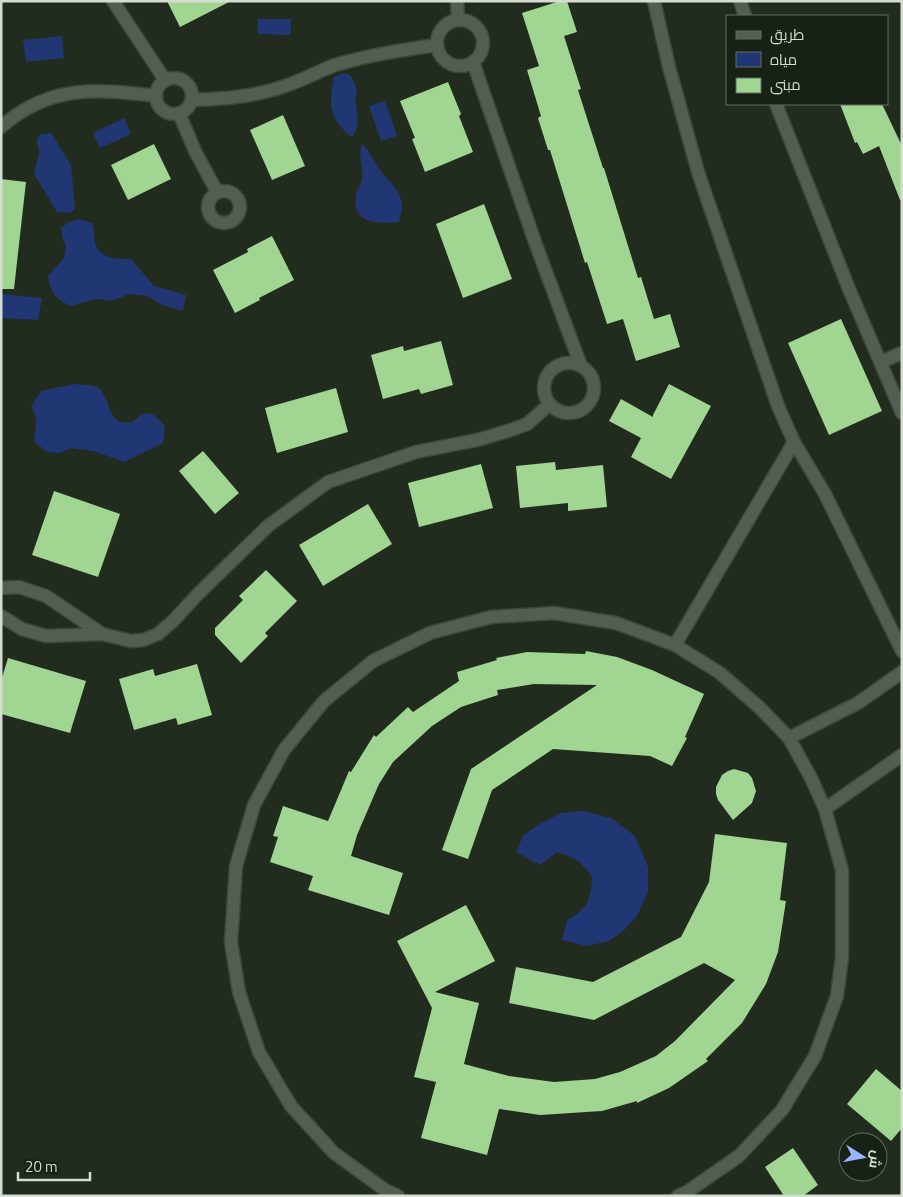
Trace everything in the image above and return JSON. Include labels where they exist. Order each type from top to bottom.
[{"type":"street","points":[[113,1],[165,80]]},
{"type":"street","points":[[456,1],[458,20]]},
{"type":"street","points":[[654,1],[669,67],[698,172],[778,406],[794,442],[825,494],[902,651]]},
{"type":"street","points":[[740,1],[745,15]]},
{"type":"street","points":[[458,20],[470,22],[479,30],[483,41],[481,53],[473,62],[462,66],[450,64],[441,57],[437,45],[439,34],[446,24],[458,20]]},
{"type":"street","points":[[192,100],[221,99],[269,91],[292,84],[334,66],[378,54],[437,45]]},
{"type":"street","points":[[473,62],[535,242],[581,366]]},
{"type":"street","points":[[173,78],[182,79],[188,84],[192,92],[192,100],[185,110],[171,114],[158,104],[156,96],[158,87],[165,80],[173,78]]},
{"type":"street","points":[[1,127],[33,104],[59,95],[91,91],[115,91],[156,96]]},
{"type":"street","points":[[776,105],[848,289],[902,413]]},
{"type":"street","points":[[179,113],[195,151],[217,192]]},
{"type":"street","points":[[881,362],[902,353]]},
{"type":"street","points":[[570,363],[581,366],[590,373],[594,384],[594,395],[589,405],[580,412],[569,414],[558,411],[550,404],[545,393],[545,382],[550,372],[559,365],[570,363]]},
{"type":"street","points":[[1,616],[22,629],[46,636],[102,634],[131,641],[144,640],[158,634],[173,621],[268,526],[328,482],[416,452],[477,440],[508,431],[527,424],[550,404]]},
{"type":"street","points":[[675,645],[794,442]]},
{"type":"street","points":[[1,588],[19,587],[46,596],[102,634]]},
{"type":"street","points":[[398,1196],[385,1190],[334,1153],[291,1106],[259,1052],[239,992],[231,942],[236,866],[254,805],[284,750],[324,701],[373,661],[430,633],[491,617],[554,613],[616,623],[675,645],[720,673],[760,708],[790,738],[825,809],[842,870],[842,957],[837,996],[816,1056],[782,1110],[739,1156],[687,1192],[678,1196]]},
{"type":"street","points":[[790,738],[858,704],[902,672]]},
{"type":"street","points":[[825,809],[902,755]]},
{"type":"water","points":[[258,19],[291,19],[291,35],[258,34]]},
{"type":"water","points":[[62,36],[64,58],[26,62],[23,40]]},
{"type":"water","points":[[343,73],[350,75],[355,84],[356,91],[357,126],[354,135],[350,136],[334,116],[331,103],[334,77]]},
{"type":"water","points":[[385,101],[397,136],[381,141],[369,106]]},
{"type":"water","points":[[124,118],[131,134],[100,148],[93,133]]},
{"type":"water","points":[[51,133],[71,165],[75,209],[69,213],[57,212],[34,174],[39,153],[37,139],[41,134]]},
{"type":"water","points":[[362,144],[400,197],[402,210],[399,222],[374,222],[361,217],[357,211],[355,204],[356,194],[362,179],[360,153]]},
{"type":"water","points":[[79,219],[92,223],[97,248],[104,255],[131,259],[154,286],[186,295],[183,311],[162,305],[148,296],[129,294],[112,301],[97,299],[70,306],[57,297],[52,291],[48,276],[64,258],[66,244],[63,241],[61,228],[69,222]]},
{"type":"water","points":[[1,294],[42,298],[38,320],[1,318]]},
{"type":"water","points":[[74,384],[97,387],[104,395],[113,415],[121,422],[133,422],[146,413],[154,415],[165,427],[163,443],[124,462],[87,450],[71,448],[60,453],[48,452],[35,443],[36,415],[31,407],[41,391]]},
{"type":"water","points":[[583,811],[611,818],[635,836],[648,867],[648,892],[637,916],[624,930],[609,941],[587,946],[562,940],[567,920],[580,912],[587,903],[591,891],[592,877],[578,861],[557,852],[540,865],[516,852],[523,836],[538,825],[561,813]]},
{"type":"building","points":[[167,1],[231,1],[180,27]]},
{"type":"building","points":[[560,1],[567,1],[577,32],[564,36],[581,89],[578,90],[638,278],[641,277],[654,319],[670,314],[680,347],[636,361],[623,319],[607,324],[587,262],[585,263],[550,150],[548,150],[538,118],[541,116],[527,70],[539,66],[522,13]]},
{"type":"building","points":[[448,82],[473,152],[425,172],[412,139],[415,138],[400,101]]},
{"type":"building","points":[[840,105],[882,105],[902,146],[902,200],[900,200],[879,146],[863,154],[857,142],[855,143]]},
{"type":"building","points":[[283,115],[305,166],[272,180],[250,130]]},
{"type":"building","points":[[154,144],[171,179],[128,200],[111,165]]},
{"type":"building","points":[[1,179],[26,182],[14,289],[1,289]]},
{"type":"building","points":[[484,204],[512,279],[463,298],[436,224]]},
{"type":"building","points":[[272,236],[294,280],[235,313],[213,270],[248,252],[247,249]]},
{"type":"building","points":[[841,319],[882,411],[829,435],[788,343]]},
{"type":"building","points":[[441,341],[453,385],[421,394],[419,389],[383,399],[371,355],[403,346],[404,351]]},
{"type":"building","points":[[669,384],[711,406],[671,479],[631,457],[641,438],[609,421],[621,399],[653,417]]},
{"type":"building","points":[[336,388],[348,432],[277,453],[265,408]]},
{"type":"building","points":[[203,451],[239,493],[215,514],[179,471]]},
{"type":"building","points":[[555,462],[556,470],[603,465],[607,507],[568,511],[568,503],[520,508],[516,466]]},
{"type":"building","points":[[481,464],[493,508],[419,527],[408,483]]},
{"type":"building","points":[[54,491],[120,514],[98,577],[32,555]]},
{"type":"building","points":[[368,504],[392,544],[323,586],[299,545]]},
{"type":"building","points":[[266,570],[297,601],[265,633],[268,636],[241,663],[215,635],[215,628],[243,600],[239,596]]},
{"type":"building","points":[[586,651],[617,657],[652,670],[704,694],[685,737],[687,738],[672,766],[650,756],[553,749],[492,790],[468,859],[442,850],[471,769],[597,685],[534,684],[497,690],[498,695],[461,707],[432,726],[393,762],[379,784],[357,835],[351,856],[403,873],[389,915],[308,890],[313,876],[270,862],[278,837],[273,836],[283,806],[328,821],[349,771],[351,772],[374,735],[376,737],[408,707],[413,712],[459,681],[457,672],[497,660],[496,658],[527,652],[585,654]]},
{"type":"building","points":[[8,658],[86,681],[70,733],[1,714],[1,681]]},
{"type":"building","points":[[197,664],[212,715],[178,725],[176,718],[134,730],[119,679],[153,669],[155,676]]},
{"type":"building","points":[[734,769],[748,773],[752,778],[756,791],[752,803],[733,820],[718,800],[716,787],[722,775]]},
{"type":"building","points":[[715,834],[787,843],[780,900],[786,901],[778,952],[766,984],[742,1023],[706,1059],[708,1061],[669,1088],[637,1103],[637,1101],[602,1111],[540,1115],[499,1109],[487,1155],[421,1138],[436,1082],[414,1077],[432,1008],[397,941],[466,905],[495,961],[435,992],[479,1003],[464,1064],[509,1076],[554,1082],[595,1079],[620,1072],[656,1056],[675,1041],[735,980],[704,963],[594,1020],[509,1003],[516,967],[593,982],[681,937],[709,882]]},
{"type":"building","points":[[876,1069],[902,1091],[902,1128],[891,1141],[888,1138],[888,1132],[880,1132],[847,1104]]},
{"type":"building","points":[[793,1148],[818,1185],[803,1196],[784,1196],[765,1167]]}]
